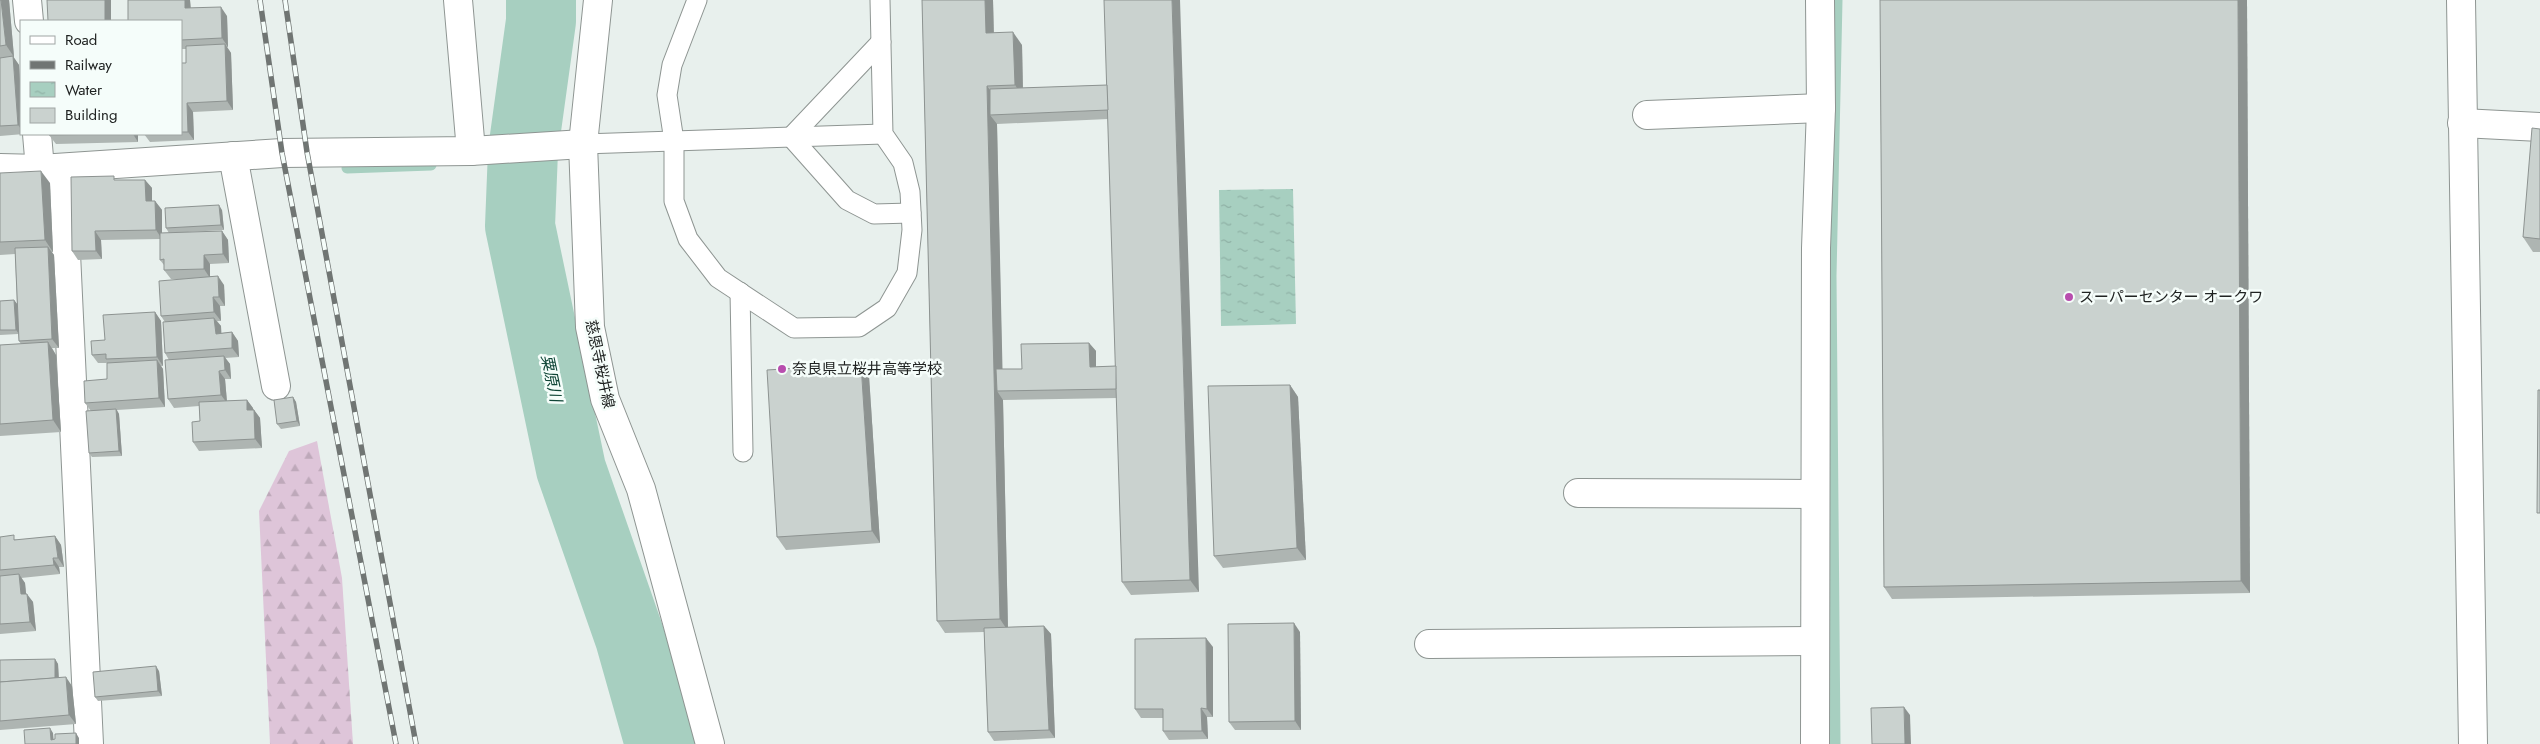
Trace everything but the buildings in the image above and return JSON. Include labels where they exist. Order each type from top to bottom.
[{"type":"street","points":[[27,0],[29,20]]},
{"type":"street","points":[[458,0],[471,151]]},
{"type":"street","name":"慈恩寺桜井線","points":[[598,0],[582,144],[592,336],[605,398],[641,489],[710,744]]},
{"type":"street","points":[[1815,744],[1813,641],[1816,248],[1821,108],[1820,0]]},
{"type":"street","points":[[2461,0],[2472,744]]},
{"type":"street","points":[[1647,115],[1821,108]]},
{"type":"street","points":[[2462,123],[2540,128]]},
{"type":"street","points":[[37,135],[51,169],[89,744]]},
{"type":"street","points":[[0,168],[51,169],[282,153],[471,151],[554,144],[582,144]]},
{"type":"street","points":[[233,156],[276,386]]},
{"type":"street","points":[[1578,493],[1814,494]]},
{"type":"street","points":[[1429,644],[1813,641]]},
{"type":"lane","points":[[697,0],[672,65],[667,95],[674,141],[674,201],[688,239],[718,278],[794,328],[859,327],[887,308],[907,273],[912,230],[910,192],[903,163],[883,134],[880,0]]},
{"type":"lane","points":[[791,137],[881,42]]},
{"type":"lane","points":[[582,144],[883,134]]},
{"type":"lane","points":[[791,137],[847,200],[874,214],[911,213]]},
{"type":"lane","points":[[740,292],[743,452]]},
{"type":"green space","points":[[317,441],[342,578],[353,744],[270,744],[259,511],[289,451]]},
{"type":"water","points":[[1293,189],[1296,324],[1221,326],[1219,190]]},
{"type":"waterway","name":"粟原川","points":[[541,0],[541,21],[523,151],[520,226],[571,469],[630,638],[660,744]]},
{"type":"waterway","points":[[1835,744],[1831,276],[1837,0]]},
{"type":"waterway","points":[[347,168],[431,165]]},
{"type":"railway","points":[[260,0],[282,153],[396,744]]},
{"type":"railway","points":[[285,0],[307,152],[416,744]]},
{"type":"place","name":"スーパーセンター オークワ","points":[[2069,297]]},
{"type":"place","name":"奈良県立桜井高等学校","points":[[782,369]]}]
